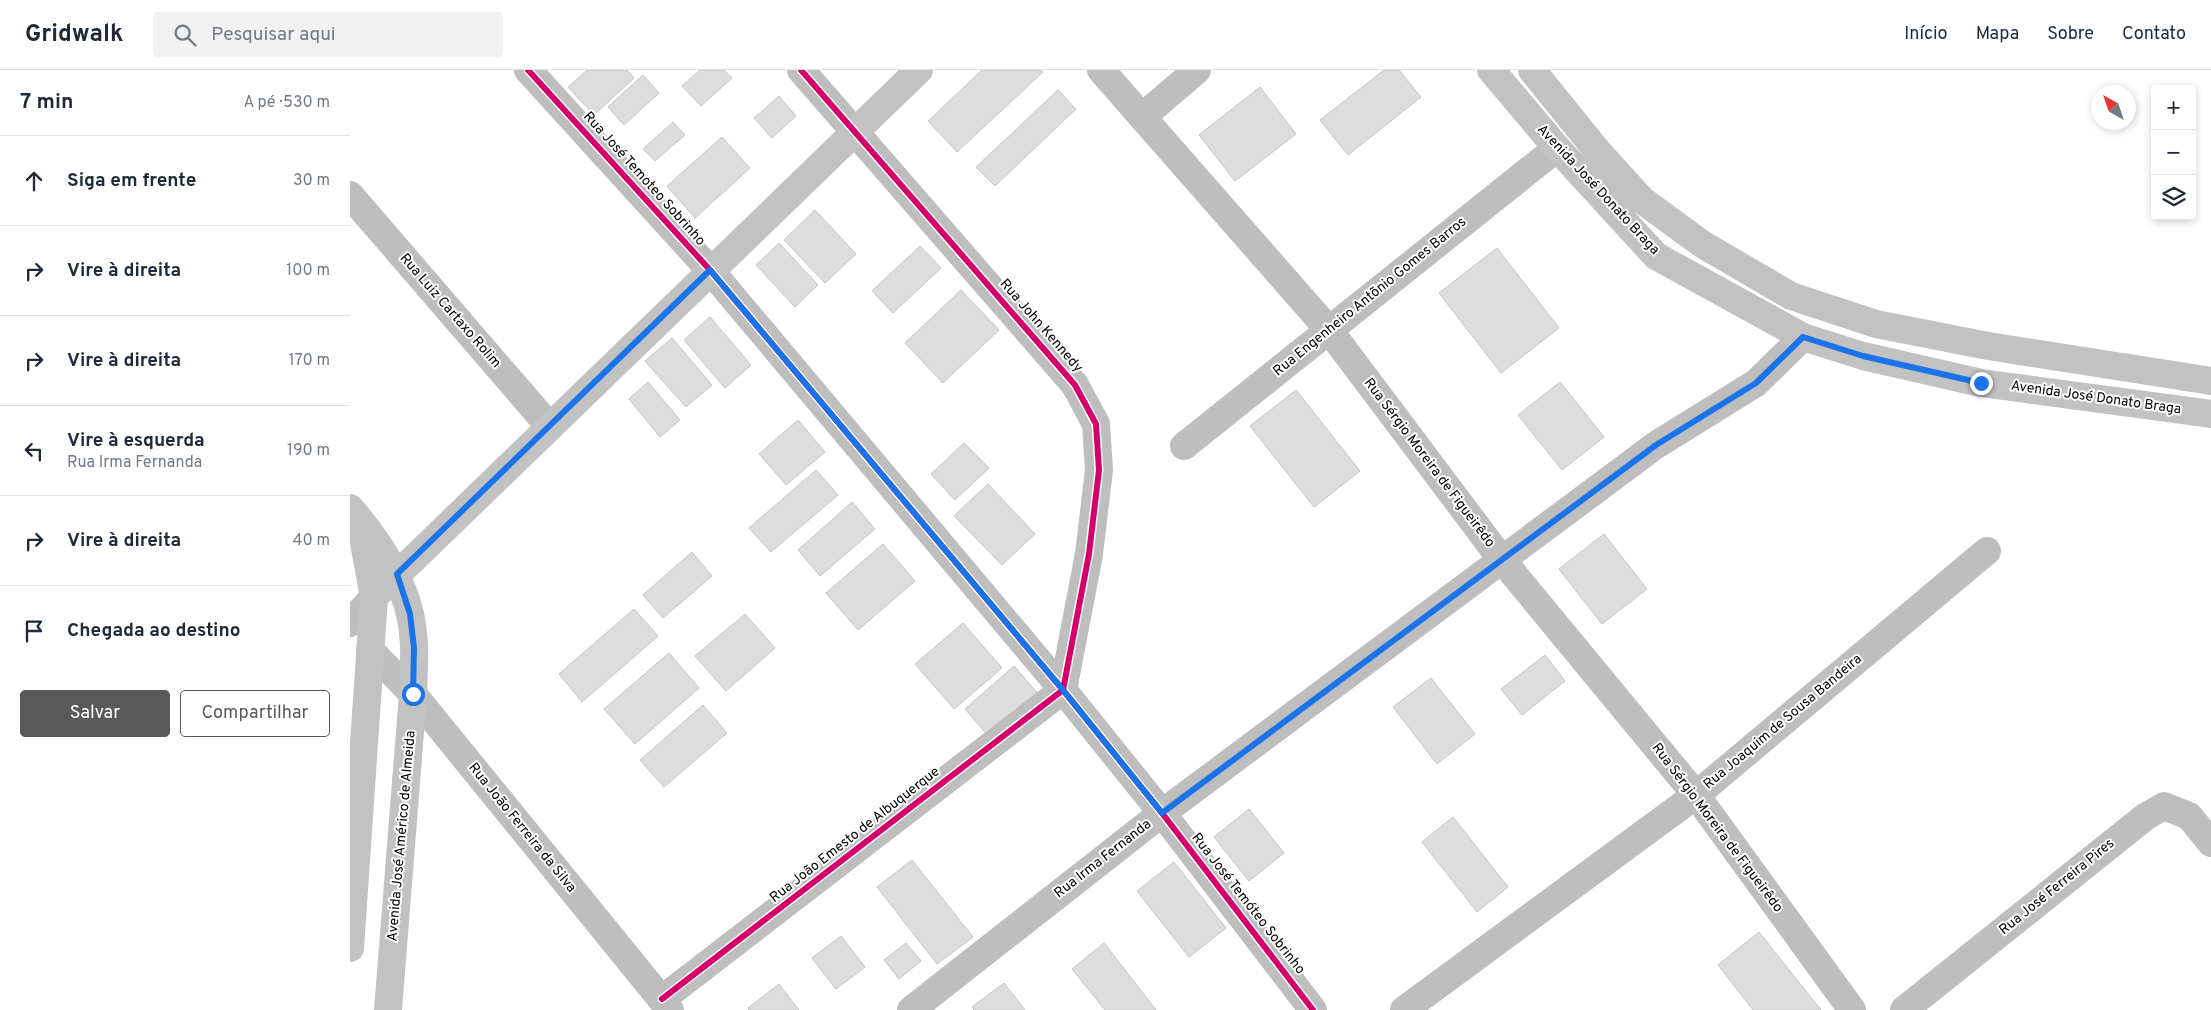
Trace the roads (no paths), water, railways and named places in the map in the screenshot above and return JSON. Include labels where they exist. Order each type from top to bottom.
[{"type":"main road","points":[[374,597],[710,270],[919,70]]},
{"type":"main road","name":"Avenida José Donato Braga","points":[[1491,70],[1557,148],[1656,256],[1803,337],[1863,356],[1981,383],[2211,414]]},
{"type":"main road","name":"Avenida José Donato Braga","points":[[1532,70],[1599,153],[1642,200],[1702,244],[1791,296],[1876,324],[1988,346],[2211,381]]},
{"type":"main road","points":[[350,948],[374,597],[355,514]]},
{"type":"main road","name":"Avenida José Américo de Almeida","points":[[355,514],[397,574],[410,614],[414,648],[413,694],[388,1010]]},
{"type":"street","name":"Rua José Temoteo Sobrinho","points":[[528,70],[710,270],[1063,690],[1162,813]]},
{"type":"street","name":"Rua John Kennedy","points":[[801,70],[1075,384],[1096,424],[1099,470],[1089,554],[1063,690]]},
{"type":"street","name":"Rua Sérgio Moreira de Figueirêdo","points":[[1101,70],[1328,330],[1502,560],[1696,795],[1852,1010]]},
{"type":"street","points":[[1142,117],[1197,70]]},
{"type":"street","name":"Rua Engenheiro Antõnio Gomes Barros","points":[[1184,446],[1557,148]]},
{"type":"street","name":"Rua Luiz Cartaxo Rolim","points":[[350,195],[550,427]]},
{"type":"street","name":"Rua Irma Fernanda","points":[[911,1010],[1162,813],[1656,445],[1756,383],[1803,337]]},
{"type":"street","name":"Rua Joaquim de Sousa Bandeira","points":[[1404,1010],[1696,795],[1987,551]]},
{"type":"street","points":[[350,623],[374,597]]},
{"type":"street","name":"Rua João Ferreira da Silva","points":[[370,650],[413,694],[666,1005]]},
{"type":"street","name":"Rua João Emesto de Albuquerque","points":[[666,1005],[1063,690]]},
{"type":"street","name":"Rua José Ferreira Pires","points":[[1904,1010],[2144,817],[2164,806],[2189,816],[2211,843]]},
{"type":"street","name":"Rua José Temóteo Sobrinho","points":[[1162,813],[1313,1010]]}]
